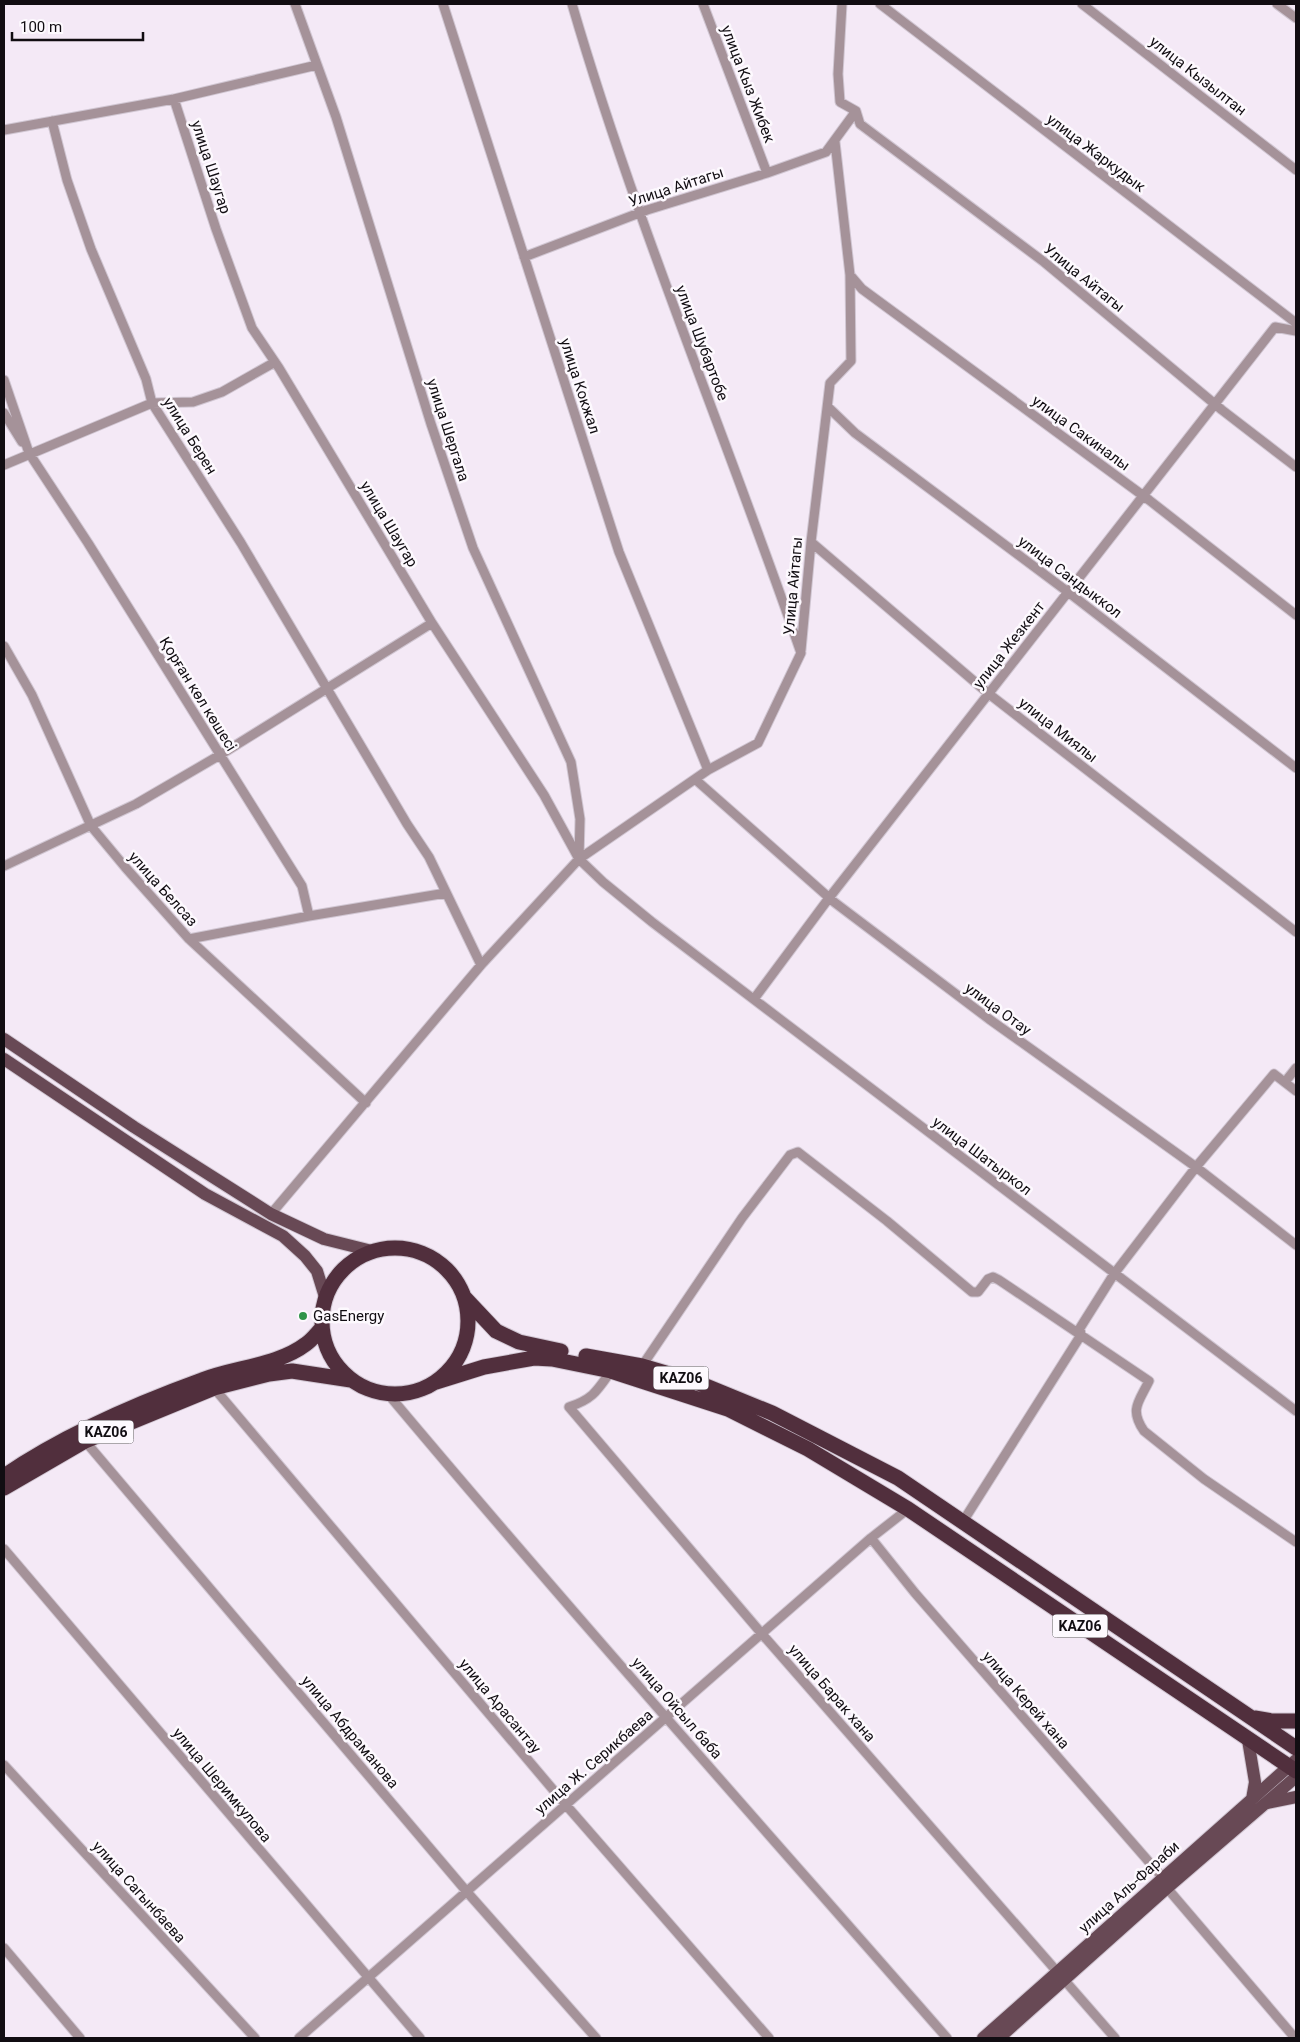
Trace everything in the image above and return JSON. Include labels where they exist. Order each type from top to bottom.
[{"type":"highway","name":"KАZ06","points":[[1294,1769],[1248,1740],[908,1509],[808,1449],[728,1410],[612,1371],[552,1359],[534,1358],[484,1367],[436,1382],[413,1392],[388,1394],[368,1390],[351,1380],[336,1366],[330,1354],[322,1328],[322,1312],[325,1297],[336,1277],[352,1261],[372,1251],[394,1247],[417,1251],[437,1261],[453,1277],[464,1297],[496,1331],[519,1342],[642,1366],[696,1382],[772,1414],[898,1478],[1296,1748]]},
{"type":"highway","name":"KАZ06","points":[[436,1382],[453,1365],[464,1344],[468,1321],[464,1297]]},
{"type":"highway","name":"KАZ06","points":[[4,1476],[27,1460],[115,1416],[203,1379],[272,1360],[292,1352],[306,1344],[322,1328]]},
{"type":"highway","name":"KАZ06","points":[[4,1488],[85,1441],[214,1388],[269,1374],[292,1371],[351,1380]]},
{"type":"highway","points":[[1250,1717],[1272,1721],[1296,1721]]},
{"type":"main road","points":[[4,1039],[134,1127],[271,1214],[324,1239],[372,1251]]},
{"type":"main road","points":[[4,1059],[205,1194],[283,1236],[305,1256],[317,1271],[325,1297]]},
{"type":"main road","points":[[1248,1740],[1255,1782],[1252,1799]]},
{"type":"main road","name":"улица Аль-Фараби","points":[[1165,1883],[1264,1803],[1294,1769]]},
{"type":"main road","name":"улица Аль-Фараби","points":[[983,2038],[1060,1976],[1165,1883],[1252,1799],[1294,1769]]},
{"type":"main road","points":[[1264,1803],[1296,1797]]},
{"type":"main road","name":"улица Аль-Фараби","points":[[999,2038],[1060,1976]]},
{"type":"street","name":"улица Шергала","points":[[295,4],[336,117],[431,424],[472,548],[571,762],[580,819],[579,859]]},
{"type":"street","name":"улица Кокжал","points":[[442,4],[619,552],[708,770]]},
{"type":"street","name":"улица Шубартобе","points":[[572,4],[639,213],[763,544],[801,653]]},
{"type":"street","name":"улица Кыз Жибек","points":[[703,4],[767,173]]},
{"type":"street","name":"Улица Айтагы","points":[[842,4],[838,74],[840,102],[856,112],[860,124],[1044,262],[1215,404],[1296,467]]},
{"type":"street","name":"улица Жаркудык","points":[[880,4],[1296,323]]},
{"type":"street","name":"улица Кызылтан","points":[[1082,4],[1296,170]]},
{"type":"street","points":[[1277,4],[1296,18]]},
{"type":"street","points":[[4,130],[174,99],[317,65]]},
{"type":"street","name":"улица Шаугар","points":[[174,99],[216,228],[252,328],[276,362],[432,623],[544,795],[579,859],[603,882],[652,922]]},
{"type":"street","name":"Улица Айтагы","points":[[524,257],[639,213],[767,173],[826,152],[856,112]]},
{"type":"street","name":"улица Берен","points":[[52,121],[67,180],[91,250],[146,379],[152,403],[241,543],[326,689],[407,824],[429,857],[481,965]]},
{"type":"street","name":"Улица Айтагы","points":[[801,653],[811,542],[830,383],[852,361],[850,275],[835,142]]},
{"type":"street","name":"улица Сакиналы","points":[[850,275],[862,289],[1143,496],[1296,615]]},
{"type":"street","name":"улица Жезкент","points":[[754,1000],[829,898],[1275,327],[1296,331]]},
{"type":"street","points":[[4,465],[152,403],[193,402],[222,392],[276,362]]},
{"type":"street","name":"Қорған көл көшесі","points":[[4,380],[29,453],[88,543],[302,886],[309,916]]},
{"type":"street","name":"улица Сандыккол","points":[[828,407],[855,433],[1068,592],[1296,768]]},
{"type":"street","points":[[4,413],[29,453]]},
{"type":"street","name":"улица Миялы","points":[[811,542],[989,694],[1296,932]]},
{"type":"street","points":[[4,866],[136,804],[220,755],[432,623]]},
{"type":"street","name":"улица Белсаз","points":[[4,646],[32,695],[91,826],[189,939],[366,1103]]},
{"type":"street","points":[[271,1214],[481,965],[579,859],[708,770],[758,743],[801,653]]},
{"type":"street","name":"улица Отау","points":[[696,780],[829,898],[951,991],[1196,1167],[1296,1245]]},
{"type":"street","points":[[189,939],[446,893]]},
{"type":"street","name":"улица Шатыркол","points":[[652,922],[1114,1274],[1296,1410]]},
{"type":"street","points":[[1285,1082],[1296,1068]]},
{"type":"street","points":[[962,1523],[1081,1335],[1080,1328],[1114,1274],[1196,1167],[1274,1074],[1296,1091]]},
{"type":"street","points":[[642,1366],[742,1218],[790,1154],[798,1152],[972,1292],[978,1292],[988,1279],[993,1277],[1149,1381],[1136,1408],[1136,1420],[1144,1431],[1204,1479],[1296,1542]]},
{"type":"street","name":"улица Барак хана","points":[[612,1371],[586,1402],[569,1407],[762,1634],[1115,2038]]},
{"type":"street","name":"улица Арасантау","points":[[214,1388],[566,1805],[769,2038]]},
{"type":"street","name":"улица Ойсыл баба","points":[[388,1394],[525,1558],[667,1717],[947,2038]]},
{"type":"street","name":"улица Абдраманова","points":[[85,1441],[467,1892],[596,2038]]},
{"type":"street","name":"улица Ж. Серикбаева","points":[[299,2038],[871,1538],[908,1509]]},
{"type":"street","name":"улица Керей хана","points":[[871,1538],[915,1593],[1165,1883],[1294,2038]]},
{"type":"street","name":"улица Шеримкулова","points":[[4,1549],[420,2038]]},
{"type":"street","name":"улица Сагынбаева","points":[[4,1765],[254,2038]]},
{"type":"street","points":[[4,1948],[80,2038]]},
{"type":"place","name":"GasEnergy","points":[[303,1316]]}]
